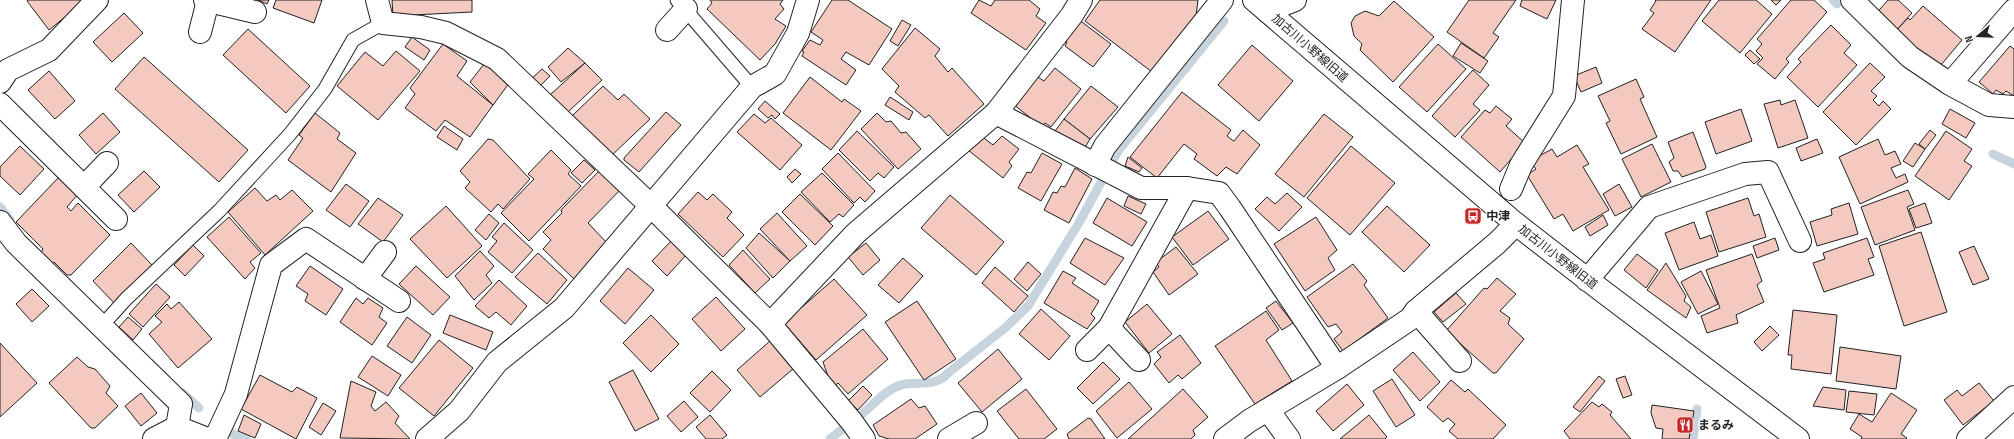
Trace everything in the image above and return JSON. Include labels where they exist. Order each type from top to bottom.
[{"type":"street","points":[[0,82],[8,70],[49,50],[97,0]]},
{"type":"street","points":[[200,32],[207,0],[255,12]]},
{"type":"street","points":[[377,0],[383,24],[421,27],[446,33],[497,59],[650,205],[770,324],[852,422],[864,439]]},
{"type":"street","points":[[426,439],[458,411],[497,362],[564,308],[650,205],[752,87],[775,74],[798,34],[808,0]]},
{"type":"street","points":[[770,324],[856,233],[996,113],[1072,15],[1081,0]]},
{"type":"street","points":[[1095,166],[1105,146],[1222,0]]},
{"type":"street","points":[[1261,5],[1295,0]]},
{"type":"street","points":[[1511,189],[1524,158],[1564,96],[1573,0]]},
{"type":"street","points":[[1852,0],[1910,57],[1950,84],[1989,105],[2014,107]]},
{"type":"street","points":[[667,30],[681,5]]},
{"type":"street","name":"加古川小野線旧道","points":[[1261,5],[1516,224],[1587,280],[1798,439]]},
{"type":"street","points":[[1950,84],[2014,10]]},
{"type":"street","points":[[0,104],[116,219]]},
{"type":"street","points":[[996,113],[1095,166],[1141,188],[1187,188],[1219,194],[1230,208],[1337,368]]},
{"type":"street","points":[[84,187],[107,163]]},
{"type":"street","points":[[1587,280],[1649,207],[1745,174],[1768,172],[1800,241]]},
{"type":"street","points":[[1087,350],[1109,328],[1187,188]]},
{"type":"street","points":[[0,222],[16,243],[181,404],[177,427]]},
{"type":"street","points":[[1225,439],[1268,410],[1337,368],[1410,319],[1416,311],[1497,243],[1516,224]]},
{"type":"street","points":[[215,439],[236,394],[271,265],[306,240],[399,301]]},
{"type":"street","points":[[365,279],[385,252]]},
{"type":"street","points":[[1416,311],[1460,361]]},
{"type":"street","points":[[1109,328],[1139,360]]},
{"type":"street","points":[[1968,439],[2014,397]]},
{"type":"street","points":[[1268,410],[1289,439]]},
{"type":"street","points":[[949,439],[976,423]]},
{"type":"street","points":[[154,439],[177,427],[207,439]]},
{"type":"lane","points":[[681,5],[752,87]]},
{"type":"lane","points":[[103,328],[107,320],[126,299],[219,211],[290,134],[325,88],[352,40],[383,24]]},
{"type":"building","points":[[86,0],[49,30],[27,1]]},
{"type":"building","points":[[258,0],[269,0],[267,4]]},
{"type":"building","points":[[276,0],[322,0],[314,23],[273,8]]},
{"type":"building","points":[[392,0],[472,0],[472,12],[393,16]]},
{"type":"building","points":[[710,0],[783,0],[780,4],[784,9],[775,19],[786,26],[775,44],[760,60],[707,9],[712,3]]},
{"type":"building","points":[[832,0],[848,0],[892,29],[869,65],[846,52],[841,59],[856,70],[846,85],[802,56],[804,52],[802,51],[810,40],[820,45],[823,40],[811,32]]},
{"type":"building","points":[[979,0],[991,6],[995,0],[1029,0],[1040,9],[1036,16],[1046,23],[1026,50],[971,13]]},
{"type":"building","points":[[1100,0],[1198,0],[1196,16],[1152,72],[1085,21]]},
{"type":"building","points":[[1469,0],[1516,0],[1493,33],[1499,37],[1484,58],[1447,32]]},
{"type":"building","points":[[1522,0],[1556,0],[1547,19],[1520,6]]},
{"type":"building","points":[[1655,0],[1711,0],[1675,52],[1642,29],[1654,13],[1650,10],[1656,1]]},
{"type":"building","points":[[1719,0],[1756,0],[1772,14],[1740,53],[1702,21]]},
{"type":"building","points":[[1771,0],[1781,0],[1776,5]]},
{"type":"building","points":[[1791,0],[1814,0],[1827,12],[1786,59],[1789,62],[1775,79],[1757,64],[1763,58],[1756,51],[1762,44],[1757,39]]},
{"type":"building","points":[[1888,0],[1898,0],[1912,13],[1892,35],[1873,17]]},
{"type":"building","points":[[1394,1],[1434,37],[1393,82],[1360,50],[1362,44],[1354,36],[1351,23],[1355,16],[1365,11],[1379,16]]},
{"type":"building","points":[[1923,6],[1962,40],[1935,72],[1893,34],[1908,18],[1910,20]]},
{"type":"building","points":[[124,13],[143,33],[112,62],[93,42]]},
{"type":"building","points":[[1078,19],[1111,44],[1093,67],[1065,46],[1067,42],[1063,38]]},
{"type":"building","points":[[902,20],[911,25],[898,46],[890,41]]},
{"type":"building","points":[[1831,25],[1851,45],[1844,53],[1857,65],[1818,107],[1787,77],[1801,62],[1798,59]]},
{"type":"building","points":[[915,28],[940,49],[935,56],[948,72],[952,68],[984,104],[948,136],[929,115],[925,118],[895,92],[899,86],[882,69]]},
{"type":"building","points":[[248,29],[310,86],[286,113],[223,55]]},
{"type":"building","points":[[412,37],[430,50],[424,60],[405,47]]},
{"type":"building","points":[[1461,43],[1488,61],[1480,73],[1453,56]]},
{"type":"building","points":[[443,44],[467,61],[457,76],[493,105],[470,137],[445,120],[436,131],[405,108],[415,94],[410,88]]},
{"type":"building","points":[[1438,44],[1466,69],[1427,112],[1399,87]]},
{"type":"building","points":[[1252,45],[1293,81],[1259,121],[1218,85]]},
{"type":"building","points":[[2010,46],[2014,49],[2014,96],[2006,91],[2003,94],[1996,90],[1993,94],[1979,82]]},
{"type":"building","points":[[568,48],[585,63],[561,82],[548,67]]},
{"type":"building","points":[[1750,50],[1760,59],[1754,64],[1745,55]]},
{"type":"building","points":[[396,51],[420,71],[378,120],[337,86],[365,52],[383,66]]},
{"type":"building","points":[[144,57],[248,150],[219,182],[115,89]]},
{"type":"building","points":[[585,63],[602,80],[567,113],[550,95]]},
{"type":"building","points":[[1870,63],[1885,77],[1871,91],[1877,96],[1873,100],[1879,106],[1883,101],[1891,109],[1856,145],[1823,112]]},
{"type":"building","points":[[484,64],[510,82],[493,105],[470,82]]},
{"type":"building","points":[[1596,67],[1602,83],[1581,92],[1574,76]]},
{"type":"building","points":[[1055,68],[1081,89],[1051,127],[1045,123],[1042,127],[1013,104],[1035,75],[1044,81]]},
{"type":"building","points":[[542,69],[550,76],[538,88],[530,80]]},
{"type":"building","points":[[1473,70],[1489,85],[1473,104],[1480,110],[1455,137],[1432,116]]},
{"type":"building","points":[[49,71],[75,101],[55,119],[28,90]]},
{"type":"building","points":[[810,77],[842,102],[844,99],[861,111],[831,150],[783,113]]},
{"type":"building","points":[[1636,79],[1644,97],[1640,99],[1657,137],[1621,154],[1606,123],[1610,121],[1598,96]]},
{"type":"building","points":[[603,86],[618,100],[624,94],[650,119],[610,157],[571,117]]},
{"type":"building","points":[[1091,86],[1118,107],[1090,139],[1064,119]]},
{"type":"building","points":[[1182,92],[1231,130],[1227,136],[1232,140],[1234,141],[1243,130],[1260,145],[1237,174],[1226,167],[1217,176],[1194,159],[1197,154],[1184,144],[1157,178],[1130,157]]},
{"type":"building","points":[[890,97],[913,112],[909,120],[885,105]]},
{"type":"building","points":[[1780,100],[1781,105],[1795,100],[1808,138],[1778,148],[1764,104]]},
{"type":"building","points":[[765,101],[780,114],[775,119],[772,115],[768,118],[758,109]]},
{"type":"building","points":[[1496,106],[1512,119],[1506,126],[1525,143],[1500,172],[1461,137],[1485,110],[1490,113]]},
{"type":"building","points":[[1741,109],[1752,141],[1716,154],[1705,122]]},
{"type":"building","points":[[1950,109],[1975,123],[1966,138],[1942,124]]},
{"type":"building","points":[[666,112],[681,125],[639,172],[624,160],[624,158]]},
{"type":"building","points":[[103,113],[120,132],[96,154],[79,135]]},
{"type":"building","points":[[315,113],[340,133],[337,139],[356,153],[331,192],[288,160],[303,138],[299,135]]},
{"type":"building","points":[[877,113],[886,122],[891,121],[901,133],[906,132],[921,149],[898,169],[861,129]]},
{"type":"building","points":[[754,114],[765,123],[771,118],[802,145],[780,170],[737,132]]},
{"type":"building","points":[[1324,114],[1353,137],[1304,197],[1275,174]]},
{"type":"building","points":[[1064,119],[1090,139],[1085,147],[1055,131]]},
{"type":"building","points":[[444,126],[463,139],[457,150],[437,137]]},
{"type":"building","points":[[1930,130],[1936,135],[1925,149],[1919,144]]},
{"type":"building","points":[[857,131],[894,167],[884,178],[878,173],[870,181],[839,150]]},
{"type":"building","points":[[1946,131],[1972,149],[1964,161],[1972,166],[1949,200],[1915,176]]},
{"type":"building","points":[[1693,132],[1706,167],[1705,169],[1682,177],[1678,171],[1673,171],[1669,162],[1674,158],[1668,142]]},
{"type":"building","points":[[980,135],[993,145],[1002,136],[1019,149],[1009,162],[1012,166],[1003,178],[968,150]]},
{"type":"building","points":[[488,139],[493,140],[530,179],[503,209],[498,204],[491,212],[465,188],[470,182],[460,171]]},
{"type":"building","points":[[1817,139],[1823,153],[1801,161],[1796,148]]},
{"type":"building","points":[[1878,139],[1885,155],[1895,151],[1901,164],[1891,168],[1896,178],[1905,174],[1908,182],[1860,204],[1839,157]]},
{"type":"building","points":[[1915,143],[1925,149],[1913,167],[1903,161]]},
{"type":"building","points":[[1652,144],[1671,182],[1641,197],[1622,159]]},
{"type":"building","points":[[1577,145],[1589,164],[1583,167],[1609,210],[1573,231],[1563,214],[1554,219],[1527,175],[1536,169],[1530,161],[1552,149],[1557,157]]},
{"type":"building","points":[[20,146],[44,169],[20,195],[0,176],[0,167]]},
{"type":"building","points":[[1351,146],[1395,183],[1350,235],[1307,198]]},
{"type":"building","points":[[551,150],[571,170],[568,174],[581,186],[529,241],[501,213],[534,179],[528,174]]},
{"type":"building","points":[[838,153],[875,191],[865,202],[860,197],[854,203],[822,169]]},
{"type":"building","points":[[1042,153],[1062,164],[1041,201],[1018,188],[1027,172],[1031,173]]},
{"type":"building","points":[[1128,157],[1142,168],[1139,172],[1125,166]]},
{"type":"building","points":[[584,160],[595,170],[582,183],[571,173]]},
{"type":"building","points":[[1075,168],[1092,179],[1069,223],[1044,210],[1053,192],[1057,193],[1061,186],[1065,187]]},
{"type":"building","points":[[795,169],[801,174],[792,183],[787,177]]},
{"type":"building","points":[[600,170],[621,189],[588,223],[609,245],[575,280],[543,249],[551,240],[543,232],[562,213],[561,210]]},
{"type":"building","points":[[144,171],[160,187],[134,212],[118,195]]},
{"type":"building","points":[[822,173],[854,205],[843,217],[839,214],[830,222],[801,192]]},
{"type":"building","points":[[59,177],[78,194],[67,207],[71,211],[78,203],[110,235],[71,275],[67,275],[54,262],[51,264],[40,254],[43,249],[16,222]]},
{"type":"building","points":[[346,184],[369,201],[350,227],[326,210]]},
{"type":"building","points":[[1619,184],[1632,207],[1615,216],[1603,194]]},
{"type":"building","points":[[255,188],[267,201],[276,195],[280,200],[292,190],[313,211],[265,255],[228,212]]},
{"type":"building","points":[[1908,190],[1914,204],[1907,207],[1915,230],[1875,245],[1861,207]]},
{"type":"building","points":[[698,192],[707,200],[713,194],[732,212],[727,218],[744,235],[723,257],[678,214]]},
{"type":"building","points":[[1287,193],[1302,207],[1279,231],[1255,209],[1267,197],[1275,204]]},
{"type":"building","points":[[800,194],[833,226],[815,245],[782,212]]},
{"type":"building","points":[[950,195],[1004,242],[976,275],[921,228]]},
{"type":"building","points":[[1128,196],[1146,204],[1141,214],[1124,206]]},
{"type":"building","points":[[378,198],[403,215],[383,242],[358,224]]},
{"type":"building","points":[[1107,198],[1147,222],[1132,246],[1093,223]]},
{"type":"building","points":[[1748,198],[1754,216],[1759,214],[1766,237],[1719,252],[1706,212]]},
{"type":"building","points":[[1849,203],[1858,234],[1817,246],[1810,222],[1832,215],[1831,209]]},
{"type":"building","points":[[1925,203],[1932,223],[1916,228],[1909,209]]},
{"type":"building","points":[[446,206],[482,246],[447,278],[410,239]]},
{"type":"building","points":[[1387,206],[1430,245],[1404,272],[1362,232]]},
{"type":"building","points":[[1208,211],[1229,239],[1193,265],[1172,237]]},
{"type":"building","points":[[777,213],[807,246],[790,261],[760,229]]},
{"type":"building","points":[[489,214],[499,223],[486,240],[475,230]]},
{"type":"building","points":[[1603,215],[1608,225],[1590,236],[1585,227]]},
{"type":"building","points":[[229,217],[261,253],[250,262],[255,268],[245,279],[207,237]]},
{"type":"building","points":[[1316,217],[1337,250],[1328,258],[1335,270],[1305,291],[1274,244]]},
{"type":"building","points":[[1694,222],[1700,239],[1711,235],[1718,256],[1679,270],[1665,233]]},
{"type":"building","points":[[504,223],[533,250],[512,273],[488,252],[497,241],[492,237]]},
{"type":"building","points":[[1921,232],[1947,312],[1904,326],[1879,246]]},
{"type":"building","points":[[759,233],[790,261],[773,278],[746,248]]},
{"type":"building","points":[[1085,238],[1124,258],[1105,285],[1070,263]]},
{"type":"building","points":[[1775,238],[1779,250],[1757,258],[1753,246]]},
{"type":"building","points":[[1867,238],[1874,257],[1868,259],[1874,275],[1824,292],[1813,263],[1825,259],[1823,253]]},
{"type":"building","points":[[673,239],[688,253],[667,276],[652,261]]},
{"type":"building","points":[[131,243],[153,266],[115,304],[93,281]]},
{"type":"building","points":[[866,243],[880,260],[863,275],[848,257]]},
{"type":"building","points":[[193,245],[204,256],[185,276],[174,265]]},
{"type":"building","points":[[1974,246],[1989,279],[1973,285],[1959,252]]},
{"type":"building","points":[[1176,247],[1198,274],[1169,295],[1153,272],[1159,267],[1156,262]]},
{"type":"building","points":[[743,250],[770,279],[755,293],[729,265]]},
{"type":"building","points":[[480,251],[494,266],[486,275],[492,283],[474,300],[455,276]]},
{"type":"building","points":[[538,253],[567,280],[547,304],[515,277]]},
{"type":"building","points":[[1637,254],[1658,270],[1646,288],[1624,270]]},
{"type":"building","points":[[1752,254],[1762,281],[1757,285],[1764,302],[1736,315],[1738,323],[1707,333],[1701,316],[1720,308],[1706,270]]},
{"type":"building","points":[[903,258],[923,276],[899,303],[878,285]]},
{"type":"building","points":[[1028,262],[1041,274],[1027,291],[1014,279]]},
{"type":"building","points":[[1666,263],[1686,296],[1684,301],[1691,307],[1686,318],[1647,290]]},
{"type":"building","points":[[1353,264],[1367,281],[1364,285],[1388,318],[1343,351],[1334,339],[1342,332],[1336,324],[1328,327],[1307,297]]},
{"type":"building","points":[[310,266],[343,289],[326,315],[305,301],[308,294],[296,286]]},
{"type":"building","points":[[416,266],[450,297],[433,315],[399,284]]},
{"type":"building","points":[[995,267],[1028,296],[1014,312],[982,283]]},
{"type":"building","points":[[628,268],[654,290],[625,324],[600,301]]},
{"type":"building","points":[[1063,271],[1076,278],[1072,283],[1099,301],[1091,314],[1095,318],[1087,329],[1044,303]]},
{"type":"building","points":[[1701,271],[1718,304],[1698,314],[1681,282]]},
{"type":"building","points":[[1497,278],[1516,294],[1500,311],[1510,318],[1508,324],[1524,339],[1496,373],[1493,373],[1446,331],[1484,288],[1487,289]]},
{"type":"building","points":[[834,279],[867,315],[816,360],[784,323]]},
{"type":"building","points":[[499,280],[527,306],[511,325],[496,312],[489,318],[475,306]]},
{"type":"building","points":[[156,284],[170,297],[143,327],[129,314]]},
{"type":"building","points":[[32,289],[49,306],[32,322],[16,304]]},
{"type":"building","points":[[1456,293],[1466,304],[1443,322],[1434,312]]},
{"type":"building","points":[[716,297],[745,329],[721,351],[692,319]]},
{"type":"building","points":[[356,298],[363,304],[368,298],[383,308],[379,317],[387,323],[372,345],[340,322]]},
{"type":"building","points":[[917,301],[956,359],[924,380],[885,322]]},
{"type":"building","points":[[1276,301],[1293,323],[1282,330],[1266,308]]},
{"type":"building","points":[[179,302],[212,339],[178,368],[149,334],[162,322],[155,316],[167,304],[171,309]]},
{"type":"building","points":[[1147,304],[1172,334],[1149,353],[1125,322]]},
{"type":"building","points":[[1041,309],[1070,336],[1049,360],[1019,334]]},
{"type":"building","points":[[1793,310],[1837,315],[1831,374],[1791,369],[1792,355],[1788,355]]},
{"type":"building","points":[[1266,311],[1279,330],[1266,340],[1292,381],[1255,404],[1215,346]]},
{"type":"building","points":[[450,315],[493,332],[486,350],[443,333]]},
{"type":"building","points":[[651,315],[679,344],[651,372],[623,343]]},
{"type":"building","points":[[128,317],[142,329],[133,340],[119,327]]},
{"type":"building","points":[[407,317],[431,335],[412,363],[387,346]]},
{"type":"building","points":[[1770,326],[1779,335],[1762,351],[1754,342]]},
{"type":"building","points":[[863,329],[888,359],[848,394],[838,383],[836,385],[829,379],[823,362]]},
{"type":"building","points":[[1180,335],[1201,363],[1182,379],[1178,375],[1169,383],[1154,364],[1161,357],[1157,352]]},
{"type":"building","points":[[439,340],[473,368],[434,416],[399,388]]},
{"type":"building","points":[[770,341],[793,369],[760,397],[737,370]]},
{"type":"building","points":[[0,343],[37,383],[0,417]]},
{"type":"building","points":[[1840,347],[1901,356],[1896,389],[1836,381]]},
{"type":"building","points":[[998,349],[1022,379],[982,412],[958,383]]},
{"type":"building","points":[[1413,352],[1440,382],[1420,401],[1393,370]]},
{"type":"building","points":[[372,356],[401,375],[388,396],[358,377]]},
{"type":"building","points":[[77,357],[88,367],[95,369],[110,386],[106,393],[118,406],[95,428],[91,428],[49,383]]},
{"type":"building","points":[[1103,362],[1120,379],[1093,404],[1077,388]]},
{"type":"building","points":[[633,370],[659,419],[635,431],[609,382]]},
{"type":"building","points":[[712,371],[731,390],[710,412],[690,393]]},
{"type":"building","points":[[260,375],[292,392],[297,387],[317,398],[296,439],[241,409]]},
{"type":"building","points":[[1599,376],[1605,381],[1580,412],[1573,407]]},
{"type":"building","points":[[1625,376],[1632,395],[1623,398],[1616,379]]},
{"type":"building","points":[[1392,379],[1415,415],[1396,427],[1373,391]]},
{"type":"building","points":[[1451,380],[1465,392],[1468,389],[1506,425],[1493,439],[1458,439],[1449,431],[1455,424],[1448,418],[1443,422],[1427,407]]},
{"type":"building","points":[[351,381],[376,392],[371,406],[375,411],[386,402],[399,416],[395,423],[410,439],[340,438]]},
{"type":"building","points":[[1129,382],[1152,409],[1117,438],[1096,411]]},
{"type":"building","points":[[1979,383],[1994,401],[1963,425],[1944,400],[1957,390],[1962,396]]},
{"type":"building","points":[[1347,384],[1364,405],[1333,431],[1316,411]]},
{"type":"building","points":[[863,386],[872,395],[858,410],[848,401]]},
{"type":"building","points":[[1823,387],[1846,390],[1844,410],[1813,406]]},
{"type":"building","points":[[1026,389],[1057,429],[1044,439],[1019,439],[997,411]]},
{"type":"building","points":[[1183,389],[1208,417],[1193,430],[1195,435],[1191,439],[1128,439]]},
{"type":"building","points":[[1849,391],[1877,394],[1874,415],[1846,412]]},
{"type":"building","points":[[141,393],[157,413],[141,426],[125,406]]},
{"type":"building","points":[[1891,393],[1917,410],[1901,434],[1907,438],[1861,439],[1862,437],[1850,429],[1859,414],[1872,422]]},
{"type":"building","points":[[911,399],[919,408],[925,406],[937,424],[915,439],[889,439],[879,436],[873,425]]},
{"type":"building","points":[[684,401],[698,417],[681,432],[667,416]]},
{"type":"building","points":[[1592,402],[1599,407],[1602,404],[1612,412],[1610,415],[1631,439],[1570,439],[1564,431]]},
{"type":"building","points":[[323,403],[336,411],[321,435],[309,427]]},
{"type":"building","points":[[1652,405],[1694,411],[1689,439],[1662,439],[1663,429],[1656,428],[1651,413]]},
{"type":"building","points":[[244,415],[261,424],[255,438],[238,431]]},
{"type":"building","points":[[710,415],[727,435],[722,439],[706,439],[696,427]]},
{"type":"building","points":[[1369,415],[1387,437],[1385,439],[1340,439]]},
{"type":"building","points":[[1088,418],[1091,419],[1105,439],[1069,439],[1067,434]]},
{"type":"waterway","points":[[1833,0],[1837,4]]},
{"type":"waterway","points":[[862,414],[893,388],[905,384],[934,382],[944,377],[1005,328],[1028,306],[1080,221],[1118,151],[1224,21]]},
{"type":"waterway","points":[[1993,154],[2014,164]]},
{"type":"waterway","points":[[0,207],[10,220]]},
{"type":"waterway","points":[[183,393],[199,408]]},
{"type":"waterway","points":[[1693,439],[1697,409]]},
{"type":"waterway","points":[[830,439],[845,427]]},
{"type":"waterway","points":[[225,431],[246,439]]},
{"type":"place","name":"中津","points":[[1473,216]]},
{"type":"place","name":"まるみ","points":[[1685,425]]}]
